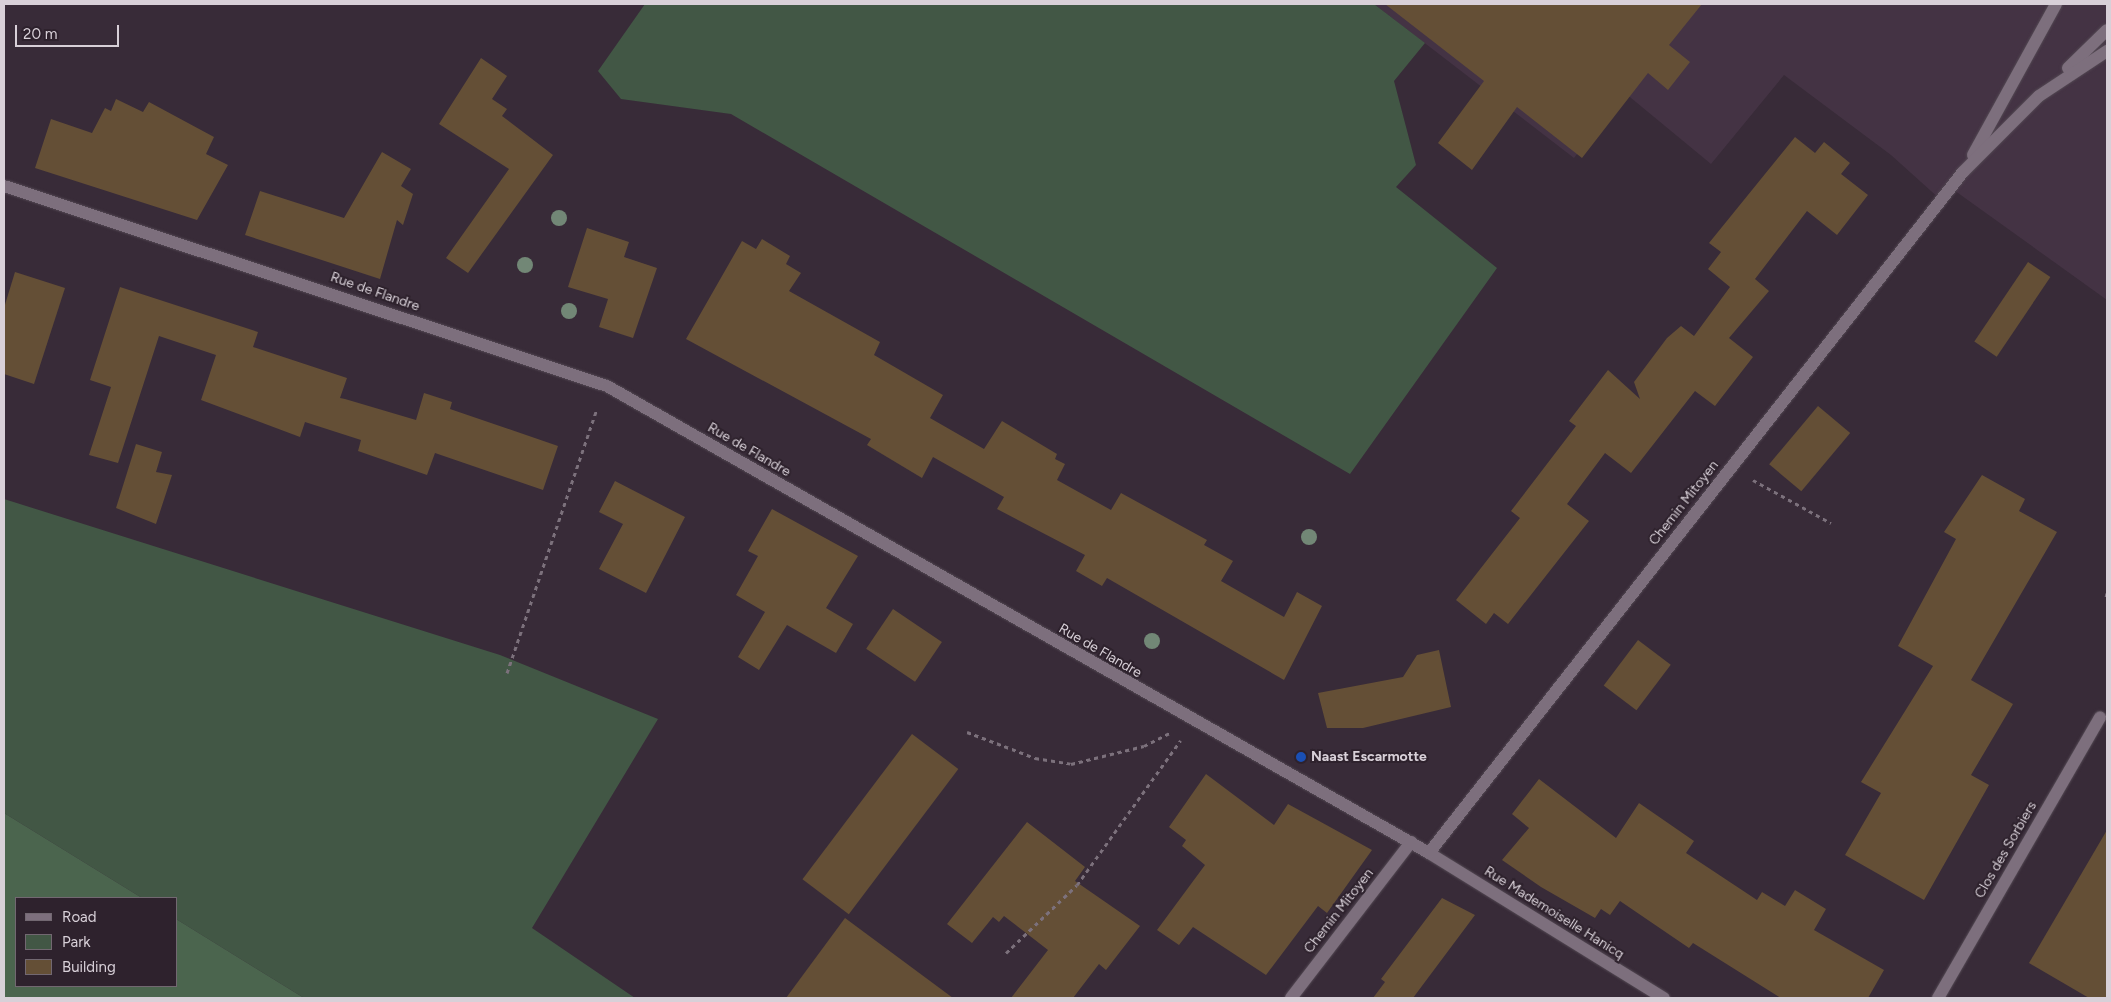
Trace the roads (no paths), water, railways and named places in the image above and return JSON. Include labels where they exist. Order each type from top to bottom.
[{"type":"street","points":[[1963,172],[2009,96],[2053,6]]},
{"type":"street","points":[[1963,172],[2107,30]]},
{"type":"street","points":[[2039,96],[2107,51]]},
{"type":"street","name":"Chemin Mitoyen","points":[[1429,853],[1963,172]]},
{"type":"street","name":"Rue de Flandre","points":[[4,186],[605,385],[1194,722],[1429,853]]},
{"type":"street","name":"Clos des Sorbiers","points":[[1938,998],[2100,717]]},
{"type":"street","name":"Chemin Mitoyen","points":[[1291,998],[1411,842]]},
{"type":"street","name":"Rue Mademoiselle Hanicq","points":[[1429,853],[1664,998]]},
{"type":"place","name":"Naast Escarmotte","points":[[1301,757]]}]
